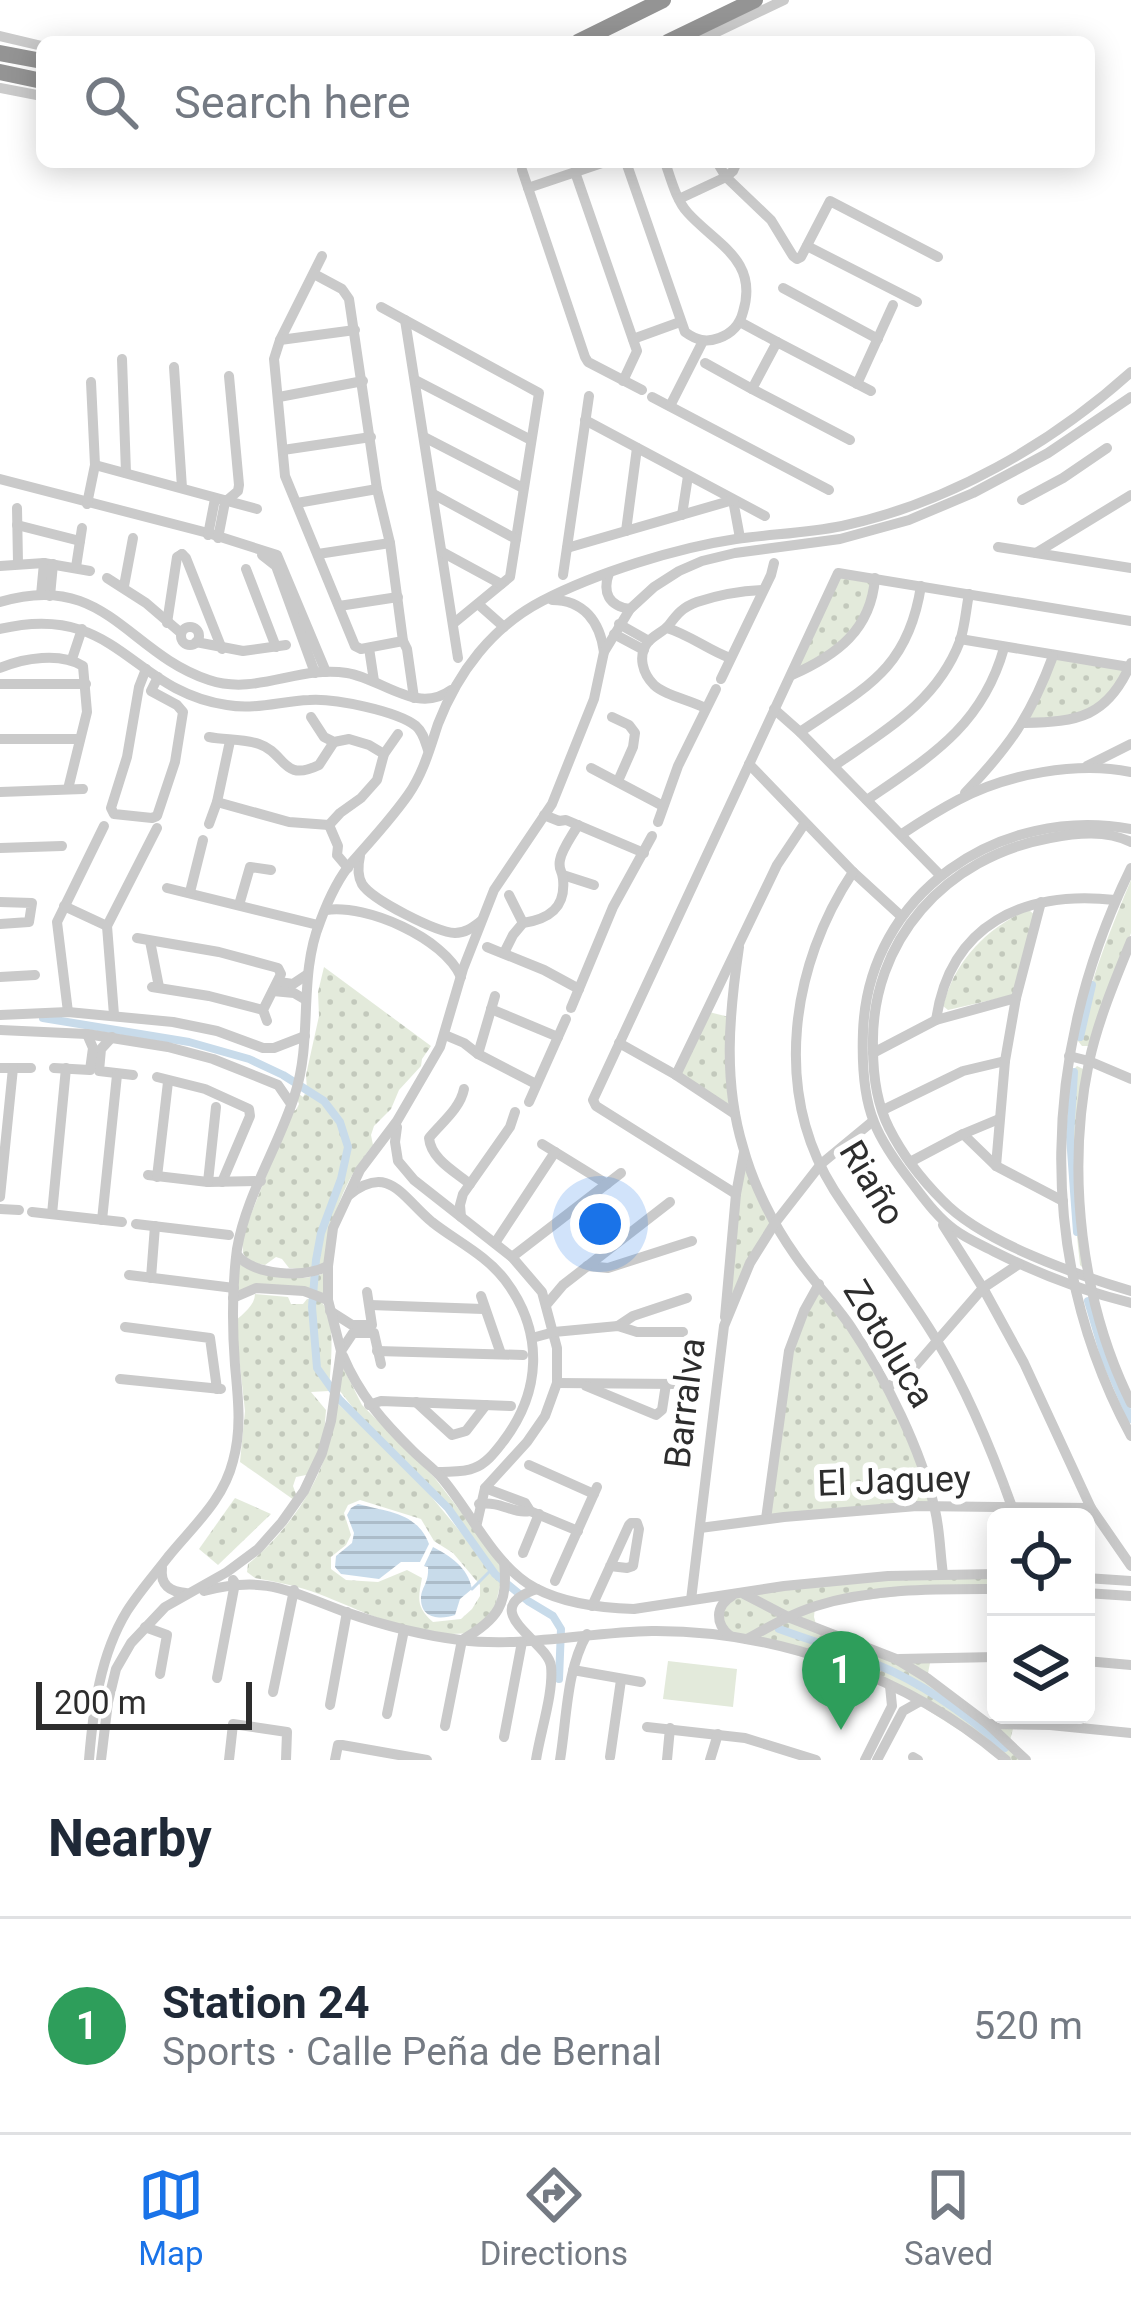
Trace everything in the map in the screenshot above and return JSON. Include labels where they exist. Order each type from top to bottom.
[{"type":"highway","points":[[590,36],[663,0]]},
{"type":"highway","points":[[680,36],[755,0]]},
{"type":"highway","points":[[0,52],[36,61]]},
{"type":"highway","points":[[0,72],[36,80]]},
{"type":"street","points":[[709,36],[784,0]]},
{"type":"street","points":[[0,36],[36,45]]},
{"type":"street","points":[[0,88],[36,95]]},
{"type":"street","points":[[528,188],[587,168]]},
{"type":"street","points":[[628,168],[685,332],[703,341],[717,339],[740,322],[746,303],[743,273],[735,257],[688,214],[667,168]]},
{"type":"street","points":[[721,168],[770,220],[793,256],[801,257],[833,196],[938,257]]},
{"type":"street","points":[[679,199],[726,177],[734,168]]},
{"type":"street","points":[[522,170],[588,362],[829,490]]},
{"type":"street","points":[[575,172],[637,354],[623,381]]},
{"type":"street","points":[[807,246],[917,302]]},
{"type":"street","points":[[322,256],[274,359],[285,476],[355,646],[403,641]]},
{"type":"street","points":[[314,274],[347,293],[414,698]]},
{"type":"street","points":[[783,288],[878,339]]},
{"type":"street","points":[[856,384],[893,305]]},
{"type":"street","points":[[381,307],[538,393],[510,578],[454,623]]},
{"type":"street","points":[[405,320],[458,658]]},
{"type":"street","points":[[633,339],[680,322]]},
{"type":"street","points":[[740,322],[871,392]]},
{"type":"street","points":[[280,340],[355,330]]},
{"type":"street","points":[[670,406],[703,341]]},
{"type":"street","points":[[752,389],[777,342]]},
{"type":"street","points":[[122,359],[126,473]]},
{"type":"street","points":[[705,363],[850,440]]},
{"type":"street","points":[[174,367],[182,488]]},
{"type":"street","points":[[88,1760],[94,1705],[127,1611],[204,1518],[232,1466],[240,1410],[233,1293],[236,1255],[245,1216],[296,1093],[318,925],[354,862],[411,791],[454,688],[486,644],[517,616],[609,573],[709,544],[847,525],[905,507],[1042,441],[1131,372]]},
{"type":"street","points":[[220,500],[239,485],[229,376]]},
{"type":"street","points":[[415,380],[531,440]]},
{"type":"street","points":[[278,397],[364,381]]},
{"type":"street","points":[[87,504],[95,465],[91,382]]},
{"type":"street","points":[[563,575],[589,396]]},
{"type":"street","points":[[987,1574],[824,1582],[634,1609],[592,1606],[538,1589],[503,1560],[437,1472],[369,1405],[340,1351],[320,1299],[333,1228],[360,1170],[397,1121],[443,1041],[460,977],[494,890],[553,804],[594,699],[604,652],[630,609],[654,587],[702,561],[841,539],[952,502],[1048,453],[1131,397]]},
{"type":"street","points":[[585,421],[765,516]]},
{"type":"street","points":[[283,450],[371,436]]},
{"type":"street","points":[[424,436],[523,488]]},
{"type":"street","points":[[626,531],[637,448]]},
{"type":"street","points":[[1022,500],[1106,448]]},
{"type":"street","points":[[1048,453],[1063,478]]},
{"type":"street","points":[[95,465],[257,509]]},
{"type":"street","points":[[682,515],[688,476]]},
{"type":"street","points":[[5,482],[278,555],[321,672]]},
{"type":"street","points":[[297,502],[377,489]]},
{"type":"street","points":[[434,494],[516,538]]},
{"type":"street","points":[[1036,553],[1131,495]]},
{"type":"street","points":[[213,537],[220,500]]},
{"type":"street","points":[[567,548],[733,500]]},
{"type":"street","points":[[733,500],[740,538]]},
{"type":"street","points":[[17,508],[18,563]]},
{"type":"street","points":[[0,566],[48,563],[83,569],[81,534],[17,525]]},
{"type":"street","points":[[778,536],[780,550]]},
{"type":"street","points":[[124,586],[133,538]]},
{"type":"street","points":[[318,554],[390,543]]},
{"type":"street","points":[[998,547],[1131,568]]},
{"type":"street","points":[[442,552],[501,584]]},
{"type":"street","points":[[167,623],[182,554],[222,649]]},
{"type":"street","points":[[1116,566],[1131,556]]},
{"type":"street","points":[[46,596],[48,563]]},
{"type":"street","points":[[658,822],[705,707],[773,563]]},
{"type":"street","points":[[107,578],[124,586],[188,640],[222,649],[281,646],[246,569]]},
{"type":"street","points":[[609,573],[604,586],[608,598],[617,607],[630,609]]},
{"type":"street","points":[[736,1194],[593,1103],[838,573],[1131,621]]},
{"type":"street","points":[[792,675],[845,643],[866,618],[875,578]]},
{"type":"street","points":[[800,732],[890,667],[906,643],[921,586]]},
{"type":"street","points":[[705,707],[661,691],[650,682],[642,662],[646,645],[683,608],[730,593],[762,590]]},
{"type":"street","points":[[834,766],[905,718],[932,690],[961,639],[969,594]]},
{"type":"street","points":[[339,606],[398,597]]},
{"type":"street","points":[[0,602],[71,598],[98,608],[177,664],[208,680],[233,685],[253,686],[321,672],[366,678],[414,698],[440,698],[454,688]]},
{"type":"street","points":[[543,601],[561,600],[593,617],[604,652]]},
{"type":"street","points":[[478,604],[504,627]]},
{"type":"street","points":[[0,629],[44,622],[82,629],[101,636],[158,677],[230,706],[317,699],[356,704],[416,727],[429,752]]},
{"type":"street","points":[[668,628],[730,658]]},
{"type":"street","points":[[72,659],[82,629]]},
{"type":"street","points":[[616,629],[646,645]]},
{"type":"street","points":[[961,639],[1130,665],[1120,688],[1096,710],[1061,722],[1024,724]]},
{"type":"street","points":[[177,664],[188,640]]},
{"type":"street","points":[[356,704],[365,693],[365,648]]},
{"type":"street","points":[[867,800],[927,758],[980,706],[1004,648]]},
{"type":"street","points":[[961,798],[1024,724],[1053,656]]},
{"type":"street","points":[[0,668],[28,659],[72,659],[83,666],[87,712],[68,789]]},
{"type":"street","points":[[145,689],[183,712],[175,762],[157,816],[152,818],[114,814],[111,808],[145,689],[146,669]]},
{"type":"street","points":[[145,689],[158,677]]},
{"type":"street","points":[[0,684],[86,684]]},
{"type":"street","points":[[380,712],[381,694],[390,688]]},
{"type":"street","points":[[774,709],[939,874]]},
{"type":"street","points":[[311,716],[334,742],[349,740],[385,754]]},
{"type":"street","points":[[612,717],[635,733],[618,781]]},
{"type":"street","points":[[329,825],[377,780],[398,734]]},
{"type":"street","points":[[209,737],[264,746],[284,765],[299,771],[319,765],[334,742]]},
{"type":"street","points":[[0,739],[80,739]]},
{"type":"street","points":[[208,824],[230,741]]},
{"type":"street","points":[[902,834],[961,798],[1006,780],[1087,766],[1131,743]]},
{"type":"street","points":[[1002,754],[1006,780]]},
{"type":"street","points":[[1087,766],[1127,772],[1131,756]]},
{"type":"street","points":[[748,764],[901,916]]},
{"type":"street","points":[[592,768],[663,806]]},
{"type":"street","points":[[0,792],[83,789]]},
{"type":"street","points":[[217,802],[290,822],[329,825]]},
{"type":"street","points":[[553,804],[572,823]]},
{"type":"street","points":[[544,815],[644,853]]},
{"type":"street","points":[[504,953],[524,923],[554,914],[561,901],[563,875],[558,866],[572,823]]},
{"type":"street","points":[[676,1075],[777,865],[805,824]]},
{"type":"street","points":[[1091,1508],[1024,1363],[940,1208],[900,1169],[873,1121],[862,1055],[863,1016],[881,951],[901,916],[939,874],[1010,838],[1046,828],[1085,824],[1131,829]]},
{"type":"street","points":[[329,825],[370,892],[405,913],[455,933],[483,920]]},
{"type":"street","points":[[68,1012],[57,929],[104,826]]},
{"type":"street","points":[[114,1015],[107,926],[157,828]]},
{"type":"street","points":[[1131,842],[1087,833],[1035,841],[979,862],[946,884],[897,941],[872,1016],[874,1078],[888,1126],[956,1232],[1074,1287],[1131,1303]]},
{"type":"street","points":[[529,1102],[614,907],[652,836]]},
{"type":"street","points":[[190,892],[203,840]]},
{"type":"street","points":[[0,848],[62,846]]},
{"type":"street","points":[[239,905],[250,867],[272,870]]},
{"type":"street","points":[[1131,868],[1089,969],[1069,1056],[1061,1142],[1074,1287],[1107,1386],[1131,1436]]},
{"type":"street","name":"Riaño","points":[[853,872],[831,905],[802,981],[796,1036],[805,1120],[833,1188],[958,1377],[1012,1507]]},
{"type":"street","points":[[563,875],[594,885]]},
{"type":"street","points":[[167,888],[318,925]]},
{"type":"street","points":[[509,896],[524,923]]},
{"type":"street","points":[[936,1021],[940,990],[984,927],[1015,911],[1060,898],[1115,900]]},
{"type":"street","points":[[0,902],[30,901],[32,909],[27,923],[0,924]]},
{"type":"street","points":[[996,1166],[1005,1061],[1042,902]]},
{"type":"street","points":[[64,905],[107,926]]},
{"type":"street","points":[[326,910],[343,908],[398,925],[449,958],[460,977]]},
{"type":"street","points":[[143,939],[278,968],[281,974],[276,986],[266,1015],[156,987],[143,939]]},
{"type":"street","points":[[1131,941],[1089,1060],[1080,1162],[1093,1294],[1103,1339],[1131,1403]]},
{"type":"street","points":[[487,947],[579,989]]},
{"type":"street","points":[[724,1327],[744,1152],[729,1060],[729,1016],[739,947]]},
{"type":"street","points":[[276,986],[292,984],[308,974]]},
{"type":"street","points":[[0,976],[34,975]]},
{"type":"street","points":[[276,986],[306,1000]]},
{"type":"street","points":[[873,1053],[936,1021],[1016,998]]},
{"type":"street","points":[[473,1051],[493,1002],[558,1037]]},
{"type":"street","points":[[709,1012],[729,1016]]},
{"type":"street","points":[[0,1015],[114,1015],[217,1030],[263,1048],[305,1036]]},
{"type":"street","points":[[0,1030],[112,1037],[213,1058],[278,1085],[291,1104]]},
{"type":"street","points":[[213,1058],[223,1050],[224,1040],[217,1030]]},
{"type":"street","points":[[87,1034],[95,1071]]},
{"type":"street","points":[[95,1071],[100,1049],[112,1037]]},
{"type":"street","points":[[238,1067],[240,1046],[248,1041]]},
{"type":"street","points":[[443,1041],[536,1084]]},
{"type":"street","points":[[619,1043],[735,1114]]},
{"type":"street","points":[[1069,1056],[1131,1079]]},
{"type":"street","points":[[883,1110],[963,1071],[1005,1061]]},
{"type":"street","points":[[0,1197],[6,1068],[31,1068]]},
{"type":"street","points":[[52,1214],[60,1068],[133,1075]]},
{"type":"street","points":[[102,1220],[117,1075]]},
{"type":"street","points":[[219,1182],[250,1116],[249,1108],[206,1089],[162,1080],[153,1176],[219,1182],[260,1181]]},
{"type":"street","points":[[466,1087],[429,1138],[429,1145],[467,1189]]},
{"type":"street","points":[[215,1107],[219,1182]]},
{"type":"street","points":[[461,1217],[467,1189],[513,1117]]},
{"type":"street","points":[[910,1162],[999,1119]]},
{"type":"street","points":[[397,1121],[398,1161],[512,1257],[544,1298],[554,1332],[557,1383],[545,1417],[488,1483],[476,1523]]},
{"type":"street","name":"Barralva","points":[[691,1600],[724,1327],[750,1263],[775,1223],[821,1164],[873,1121]]},
{"type":"street","points":[[963,1134],[996,1166],[1063,1202]]},
{"type":"street","points":[[542,1144],[607,1184]]},
{"type":"street","points":[[495,1243],[555,1152]]},
{"type":"street","name":"Zotoluca","points":[[744,1152],[794,1255],[851,1327],[888,1388],[935,1508],[943,1574]]},
{"type":"street","points":[[392,1186],[406,1171]]},
{"type":"street","points":[[512,1257],[621,1173]]},
{"type":"street","points":[[347,1197],[366,1182],[381,1180],[392,1186],[503,1276],[532,1338],[534,1359],[527,1403],[515,1426],[492,1455],[473,1469],[437,1472]]},
{"type":"street","points":[[219,1182],[254,1195]]},
{"type":"street","points":[[442,1202],[467,1189]]},
{"type":"street","points":[[544,1298],[670,1202]]},
{"type":"street","points":[[940,1208],[1090,1279],[1131,1291]]},
{"type":"street","points":[[0,1209],[122,1222]]},
{"type":"street","points":[[136,1224],[229,1235]]},
{"type":"street","points":[[151,1278],[155,1226]]},
{"type":"street","points":[[586,1266],[608,1268],[692,1241]]},
{"type":"street","points":[[236,1255],[256,1268],[312,1273],[328,1266]]},
{"type":"street","points":[[729,1258],[750,1263]]},
{"type":"street","points":[[888,1388],[911,1371],[983,1288],[1019,1264]]},
{"type":"street","points":[[129,1275],[233,1293],[249,1288],[320,1299],[353,1329],[374,1333],[379,1358],[523,1355]]},
{"type":"street","points":[[766,1519],[789,1351],[818,1284]]},
{"type":"street","points":[[100,1760],[122,1655],[165,1607],[231,1578],[304,1491],[322,1453],[340,1351],[353,1329],[372,1325],[368,1298],[482,1302],[500,1354]]},
{"type":"street","points":[[618,1326],[633,1316],[687,1298]]},
{"type":"street","points":[[532,1338],[618,1326],[638,1332],[683,1332]]},
{"type":"street","points":[[120,1379],[220,1389],[210,1338],[125,1327]]},
{"type":"street","points":[[214,1368],[235,1365]]},
{"type":"street","points":[[557,1383],[577,1383],[671,1384],[656,1414],[577,1383]]},
{"type":"street","points":[[369,1405],[389,1401],[511,1406]]},
{"type":"street","points":[[382,1421],[389,1401]]},
{"type":"street","points":[[416,1402],[452,1435],[466,1431],[486,1405]]},
{"type":"street","points":[[481,1464],[488,1483],[534,1513]]},
{"type":"street","points":[[529,1465],[596,1491],[555,1581]]},
{"type":"street","points":[[479,1504],[494,1502],[578,1531]]},
{"type":"street","name":"El Jaguey","points":[[700,1528],[917,1506],[1091,1508]]},
{"type":"street","points":[[523,1553],[534,1513]]},
{"type":"street","points":[[1095,1514],[1130,1565],[1124,1581]]},
{"type":"street","points":[[461,1640],[494,1617],[505,1596],[503,1560]]},
{"type":"street","points":[[162,1565],[166,1586],[175,1593],[191,1594]]},
{"type":"street","points":[[592,1606],[610,1566]]},
{"type":"street","points":[[231,1578],[293,1590],[404,1630],[461,1640],[528,1641],[656,1631],[773,1643],[890,1686],[1026,1760]]},
{"type":"street","points":[[217,1678],[231,1578]]},
{"type":"street","points":[[145,1588],[161,1598],[165,1607]]},
{"type":"street","points":[[538,1589],[521,1596],[513,1612],[528,1641],[549,1655],[552,1671],[537,1754],[560,1756],[573,1670],[587,1634]]},
{"type":"street","points":[[747,1639],[815,1606],[889,1592],[987,1589]]},
{"type":"street","points":[[274,1692],[293,1590]]},
{"type":"street","points":[[739,1594],[896,1659],[987,1723]]},
{"type":"street","points":[[730,1636],[718,1614],[721,1605],[739,1594]]},
{"type":"street","points":[[1095,1594],[1131,1596]]},
{"type":"street","points":[[759,1631],[764,1612],[760,1603]]},
{"type":"street","points":[[815,1606],[817,1628]]},
{"type":"street","points":[[330,1705],[347,1612]]},
{"type":"street","points":[[145,1627],[166,1635],[160,1674]]},
{"type":"street","points":[[387,1714],[404,1630]]},
{"type":"street","points":[[445,1726],[461,1640]]},
{"type":"street","points":[[504,1737],[528,1641]]},
{"type":"street","points":[[896,1659],[987,1657]]},
{"type":"street","points":[[927,1678],[931,1658]]},
{"type":"street","points":[[1095,1662],[1131,1665]]},
{"type":"street","points":[[573,1670],[641,1682]]},
{"type":"street","points":[[610,1757],[621,1680]]},
{"type":"street","points":[[865,1760],[892,1706],[890,1686]]},
{"type":"street","points":[[877,1760],[903,1711],[919,1702]]},
{"type":"street","points":[[229,1760],[232,1726],[237,1724],[287,1732],[286,1760]]},
{"type":"street","points":[[988,1724],[1131,1732]]},
{"type":"street","points":[[988,1724],[1007,1752]]},
{"type":"street","points":[[1007,1752],[1014,1725]]},
{"type":"street","points":[[647,1727],[718,1734],[816,1760]]},
{"type":"street","points":[[667,1760],[670,1728]]},
{"type":"street","points":[[710,1760],[718,1734]]},
{"type":"street","points":[[102,1741],[116,1760]]},
{"type":"street","points":[[763,1760],[768,1744]]},
{"type":"street","points":[[335,1760],[338,1745],[428,1760]]},
{"type":"green space","points":[[838,573],[875,578],[866,612],[847,637],[792,675]]},
{"type":"green space","points":[[1053,656],[1129,667],[1096,710],[1024,723]]},
{"type":"green space","points":[[1131,880],[1131,933],[1088,1046],[1082,1046],[1078,1041],[1093,979]]},
{"type":"green space","points":[[1024,911],[1035,915],[1013,995],[948,1010],[943,1006],[955,975],[973,949]]},
{"type":"green space","points":[[324,967],[431,1046],[391,1109],[374,1126],[373,1145],[340,1200],[324,1263],[312,1270],[289,1268],[276,1257],[265,1265],[248,1261],[242,1237],[292,1111],[299,1104],[297,1098],[307,1090]]},
{"type":"green space","points":[[709,1012],[729,1017],[735,1114],[676,1075]]},
{"type":"green space","points":[[1077,1066],[1085,1070],[1078,1126],[1083,1268],[1067,1143],[1072,1071]]},
{"type":"green space","points":[[744,1152],[775,1223],[724,1326]]},
{"type":"green space","points":[[239,1264],[281,1277],[324,1273],[323,1295],[237,1292]]},
{"type":"green space","points":[[819,1284],[888,1387],[935,1508],[766,1519],[789,1351]]},
{"type":"green space","points":[[255,1294],[288,1297],[291,1304],[319,1301],[330,1324],[329,1391],[311,1392],[326,1410],[324,1434],[311,1474],[296,1477],[294,1500],[240,1462],[245,1411],[235,1321],[251,1306]]},
{"type":"green space","points":[[342,1365],[362,1405],[434,1477],[499,1561],[501,1577],[439,1494],[336,1386]]},
{"type":"green space","points":[[332,1398],[430,1495],[501,1581],[495,1607],[473,1632],[413,1629],[247,1572],[248,1564],[286,1526],[316,1479],[329,1440]],"holes":[[[360,1500],[421,1519],[434,1541],[453,1553],[480,1585],[480,1596],[461,1619],[433,1622],[420,1602],[422,1578],[407,1570],[378,1582],[346,1580],[331,1569],[331,1557],[351,1535],[344,1513],[348,1505]]]},
{"type":"green space","points":[[235,1498],[271,1514],[218,1565],[199,1549]]},
{"type":"green space","points":[[987,1575],[987,1589],[815,1606],[814,1617],[817,1628],[895,1659],[931,1658],[927,1678],[987,1724],[1014,1725],[1009,1744],[1026,1760],[1006,1760],[890,1686],[723,1631],[721,1605],[726,1599],[784,1586]]},
{"type":"green space","points":[[668,1661],[737,1669],[733,1707],[663,1699]]},
{"type":"water","points":[[358,1504],[400,1515],[417,1525],[429,1544],[420,1562],[401,1562],[379,1579],[341,1574],[335,1567],[336,1556],[352,1543],[354,1533],[347,1515]]},
{"type":"water","points":[[433,1547],[462,1568],[472,1589],[450,1617],[433,1616],[422,1606],[428,1573],[424,1566]]},
{"type":"waterway","points":[[1080,1037],[1092,985]]},
{"type":"waterway","points":[[43,1018],[189,1042],[249,1059],[324,1101],[340,1122],[348,1147],[316,1260],[312,1307],[317,1368],[339,1399],[448,1508],[495,1574],[553,1616],[561,1629],[559,1679]]},
{"type":"waterway","points":[[1074,1072],[1070,1137],[1077,1232]]},
{"type":"waterway","points":[[1088,1301],[1105,1359],[1131,1419]]},
{"type":"waterway","points":[[472,1589],[492,1569]]},
{"type":"waterway","points":[[779,1629],[912,1681],[1005,1748]]},
{"type":"place","name":"Station 24","points":[[841,1730]]}]
